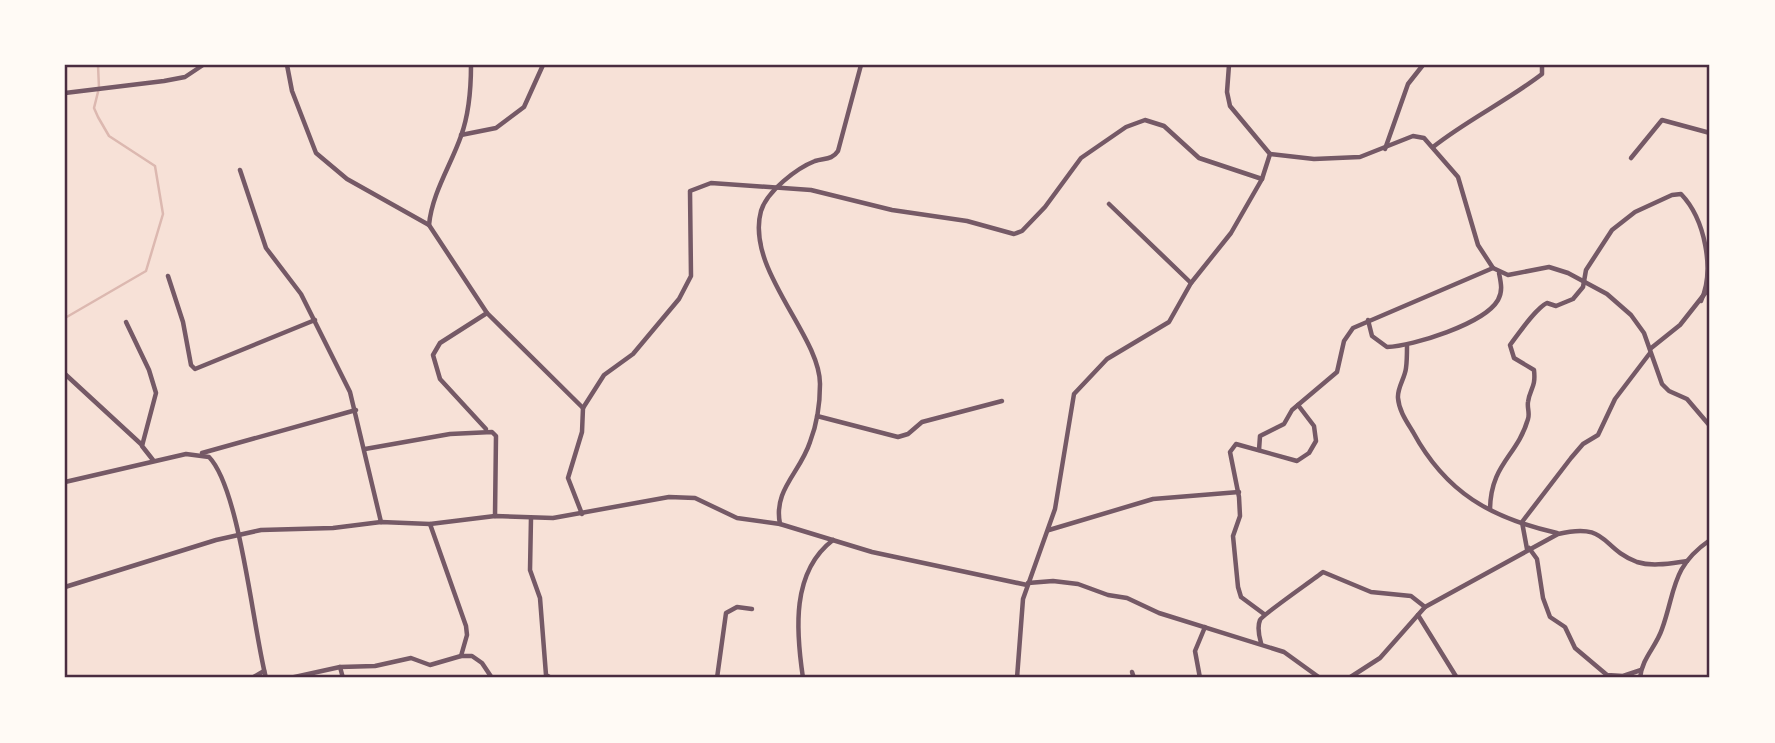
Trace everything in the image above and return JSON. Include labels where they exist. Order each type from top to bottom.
[{"type":"street","points":[[65,93],[184,77],[204,65]]},
{"type":"street","points":[[287,65],[292,91],[316,153],[347,179],[429,225],[487,313],[583,408]]},
{"type":"street","points":[[429,225],[433,204],[461,135],[468,108],[471,65]]},
{"type":"street","points":[[461,135],[496,128],[524,107],[543,65]]},
{"type":"street","points":[[780,524],[778,503],[805,453],[817,416],[819,368],[780,296],[761,242],[761,209],[780,186],[814,162],[830,158],[838,150],[861,65]]},
{"type":"street","points":[[1229,65],[1230,106],[1270,154],[1314,159],[1360,157],[1413,136],[1424,138],[1458,177],[1478,245],[1493,268],[1508,275],[1549,267],[1607,294],[1631,315],[1644,333],[1662,384],[1669,391],[1687,399],[1710,426]]},
{"type":"street","points":[[1385,149],[1408,85],[1423,65]]},
{"type":"street","points":[[1433,147],[1494,105],[1515,95],[1542,74],[1542,65]]},
{"type":"street","points":[[582,514],[568,478],[582,432],[583,408],[604,375],[633,354],[652,334],[679,299],[691,276],[690,191],[697,186],[711,183],[780,186],[892,210],[967,220],[1014,234],[1022,231],[1045,207],[1081,158],[1126,127],[1145,120],[1164,126],[1199,158],[1262,179]]},
{"type":"street","points":[[1631,158],[1662,120],[1710,133]]},
{"type":"street","points":[[1017,678],[1020,620],[1027,584],[1055,509],[1074,394],[1107,359],[1169,322],[1191,283],[1231,233],[1262,179],[1270,154]]},
{"type":"street","points":[[240,170],[266,248],[315,320],[342,373],[356,410],[381,522]]},
{"type":"street","points":[[1490,509],[1491,486],[1520,438],[1529,416],[1528,401],[1535,386],[1534,370],[1514,358],[1510,345],[1532,320],[1538,307],[1547,303],[1556,306],[1573,299],[1585,282],[1592,258],[1612,230],[1635,212],[1678,194],[1688,201],[1703,238],[1708,274],[1701,301]]},
{"type":"street","points":[[1109,204],[1191,283]]},
{"type":"street","points":[[1259,450],[1260,436],[1284,424],[1298,405],[1337,372],[1343,341],[1353,328],[1493,268]]},
{"type":"street","points":[[1368,320],[1371,336],[1380,345],[1407,346],[1436,337],[1495,305],[1502,289],[1499,273]]},
{"type":"street","points":[[168,276],[183,322],[191,365],[195,369],[315,320]]},
{"type":"street","points":[[1522,522],[1577,451],[1598,435],[1615,399],[1650,351],[1680,325],[1710,288]]},
{"type":"street","points":[[487,313],[440,343],[433,355],[440,379],[487,430],[496,436],[495,516]]},
{"type":"street","points":[[126,322],[149,370],[156,393],[142,446]]},
{"type":"street","points":[[1407,346],[1406,369],[1397,396],[1400,408],[1424,453],[1447,482],[1490,509],[1558,534]]},
{"type":"street","points":[[65,374],[154,460]]},
{"type":"street","points":[[817,416],[898,437],[908,434],[922,422],[1002,401]]},
{"type":"street","points":[[1264,614],[1241,597],[1238,587],[1233,536],[1240,516],[1239,492],[1230,452],[1231,447],[1236,444],[1297,461],[1309,453],[1316,441],[1314,426],[1298,405]]},
{"type":"street","points":[[65,482],[154,460],[201,454],[356,410]]},
{"type":"street","points":[[365,449],[487,430]]},
{"type":"street","points":[[201,454],[215,464],[238,534],[266,678]]},
{"type":"street","points":[[1048,531],[1153,499],[1239,492]]},
{"type":"street","points":[[65,587],[238,534],[261,530],[333,528],[381,522],[430,524],[495,516],[531,519],[582,514],[640,500],[695,498],[737,518],[780,524],[872,552],[1027,584],[1053,581],[1078,584],[1108,595],[1127,598],[1159,613],[1284,652],[1320,678]]},
{"type":"street","points":[[531,519],[530,570],[540,597],[545,675],[551,678]]},
{"type":"street","points":[[1522,522],[1528,549],[1538,559],[1543,598],[1550,617],[1565,627],[1575,648],[1607,675],[1623,676],[1641,670]]},
{"type":"street","points":[[430,524],[466,626],[467,635],[461,656]]},
{"type":"street","points":[[1349,678],[1380,658],[1425,607],[1558,534],[1576,530],[1595,531],[1629,557],[1644,563],[1687,561]]},
{"type":"street","points":[[803,678],[799,597],[816,556],[833,539]]},
{"type":"street","points":[[1634,678],[1641,670],[1662,628],[1673,583],[1687,561],[1710,540]]},
{"type":"street","points":[[1261,643],[1260,621],[1264,614],[1293,596],[1322,572],[1371,592],[1411,596],[1425,607]]},
{"type":"street","points":[[717,678],[726,613],[737,607],[752,610]]},
{"type":"street","points":[[1418,615],[1457,678]]},
{"type":"street","points":[[1200,678],[1195,651],[1205,628]]},
{"type":"street","points":[[290,678],[340,667],[375,666],[411,659],[429,665],[461,656],[472,656],[482,663],[492,678]]},
{"type":"street","points":[[340,667],[343,678]]},
{"type":"street","points":[[1640,678],[1641,670]]},
{"type":"street","points":[[252,678],[264,671]]},
{"type":"street","points":[[1132,672],[1134,678]]},
{"type":"waterway","points":[[65,318],[146,271],[163,214],[155,166],[109,136],[94,108],[99,88],[98,65]]}]
